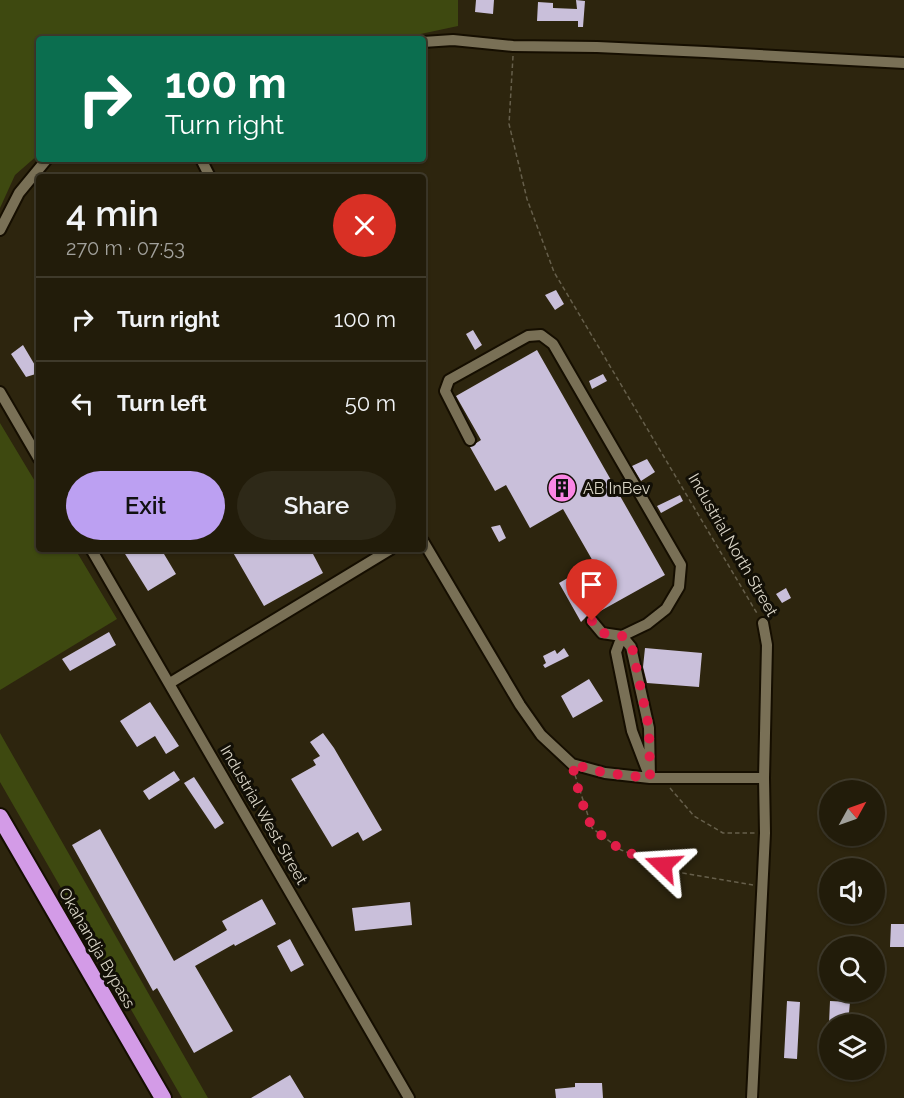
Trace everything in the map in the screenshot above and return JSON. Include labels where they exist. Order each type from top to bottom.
[{"type":"highway","name":"Okahandja Bypass","points":[[0,817],[163,1098]]},
{"type":"street","points":[[426,42],[453,40],[513,46],[619,48],[904,63]]},
{"type":"street","points":[[0,230],[19,193],[45,162]]},
{"type":"street","points":[[471,440],[445,391],[448,380],[528,336],[541,335],[553,344],[681,565],[679,587],[666,609],[647,624],[622,636],[602,633],[592,621]]},
{"type":"street","points":[[0,392],[36,454]]},
{"type":"street","points":[[426,547],[520,705],[541,735],[572,764],[605,773],[650,778],[764,778]]},
{"type":"street","name":"Industrial West Street","points":[[93,552],[409,1098]]},
{"type":"street","points":[[170,683],[386,552]]},
{"type":"street","name":"Industrial North Street","points":[[752,1098],[765,833],[767,645],[763,623]]},
{"type":"street","points":[[622,636],[616,652],[633,731],[650,778]]},
{"type":"street","points":[[622,636],[632,647],[649,728],[650,778]]},
{"type":"path","name":"Industrial North Street","points":[[513,46],[509,124],[527,199],[554,272],[763,623]]},
{"type":"path","points":[[572,764],[580,797],[592,828],[621,850],[683,873],[762,887]]},
{"type":"path","points":[[669,778],[670,790],[694,816],[723,833],[765,833]]},
{"type":"green space","points":[[0,0],[458,0],[458,26],[411,36],[36,36],[36,157],[15,175],[0,208]]},
{"type":"green space","points":[[0,423],[36,483],[36,552],[77,552],[117,619],[0,690]]},
{"type":"green space","points":[[0,733],[208,1098],[182,1098],[0,782]]},
{"type":"building","points":[[476,0],[494,0],[493,14],[475,12]]},
{"type":"building","points":[[576,0],[585,1],[583,27],[578,27],[578,21],[537,21],[538,2],[553,3],[553,8],[577,9]]},
{"type":"building","points":[[556,290],[564,304],[555,310],[545,295]]},
{"type":"building","points":[[473,330],[482,345],[475,350],[466,334]]},
{"type":"building","points":[[23,345],[36,367],[36,374],[26,377],[11,354]]},
{"type":"building","name":"AB InBev","points":[[537,350],[665,575],[595,614],[588,615],[581,622],[559,583],[594,563],[563,509],[530,528],[506,485],[495,491],[470,447],[481,440],[456,396]]},
{"type":"building","points":[[603,374],[607,381],[592,389],[589,381]]},
{"type":"building","points":[[647,459],[655,472],[641,481],[632,466]]},
{"type":"building","points":[[680,495],[683,501],[661,513],[657,506]]},
{"type":"building","points":[[500,525],[506,538],[499,542],[491,527]]},
{"type":"building","points":[[124,552],[163,552],[176,574],[148,591]]},
{"type":"building","points":[[233,552],[317,552],[313,554],[323,573],[264,606]]},
{"type":"building","points":[[786,588],[791,598],[782,603],[776,594]]},
{"type":"building","points":[[109,632],[116,645],[70,671],[62,659]]},
{"type":"building","points":[[564,648],[569,656],[545,668],[543,665],[546,663],[543,656],[555,650],[557,654]]},
{"type":"building","points":[[645,648],[702,653],[699,687],[647,683],[643,667]]},
{"type":"building","points":[[589,679],[603,701],[573,718],[561,696]]},
{"type":"building","points":[[150,702],[179,746],[166,754],[155,736],[137,747],[120,721]]},
{"type":"building","points":[[323,733],[382,830],[363,841],[358,832],[332,847],[291,779],[316,765],[313,760],[320,756],[310,742]]},
{"type":"building","points":[[174,771],[180,780],[149,800],[143,791]]},
{"type":"building","points":[[194,777],[224,823],[215,829],[184,783]]},
{"type":"building","points":[[100,829],[174,961],[227,930],[222,921],[262,899],[276,924],[195,966],[233,1031],[194,1053],[157,988],[153,991],[72,845]]},
{"type":"building","points":[[410,902],[412,925],[355,931],[352,908]]},
{"type":"building","points":[[891,924],[904,924],[904,947],[890,947]]},
{"type":"building","points":[[290,939],[304,965],[291,972],[277,946]]},
{"type":"building","points":[[787,1001],[800,1002],[797,1059],[784,1058]]},
{"type":"building","points":[[830,1002],[850,1002],[849,1014],[829,1014]]},
{"type":"building","points":[[290,1075],[304,1098],[251,1098]]},
{"type":"building","points":[[575,1083],[602,1083],[603,1098],[556,1098],[555,1089],[575,1087]]},
{"type":"place","name":"AB InBev","points":[[562,488]]},
{"type":"route","points":[[592,621],[602,633],[622,636],[632,647],[649,728],[650,778],[605,773],[572,764],[580,797],[592,828],[621,850],[663,865]]}]
